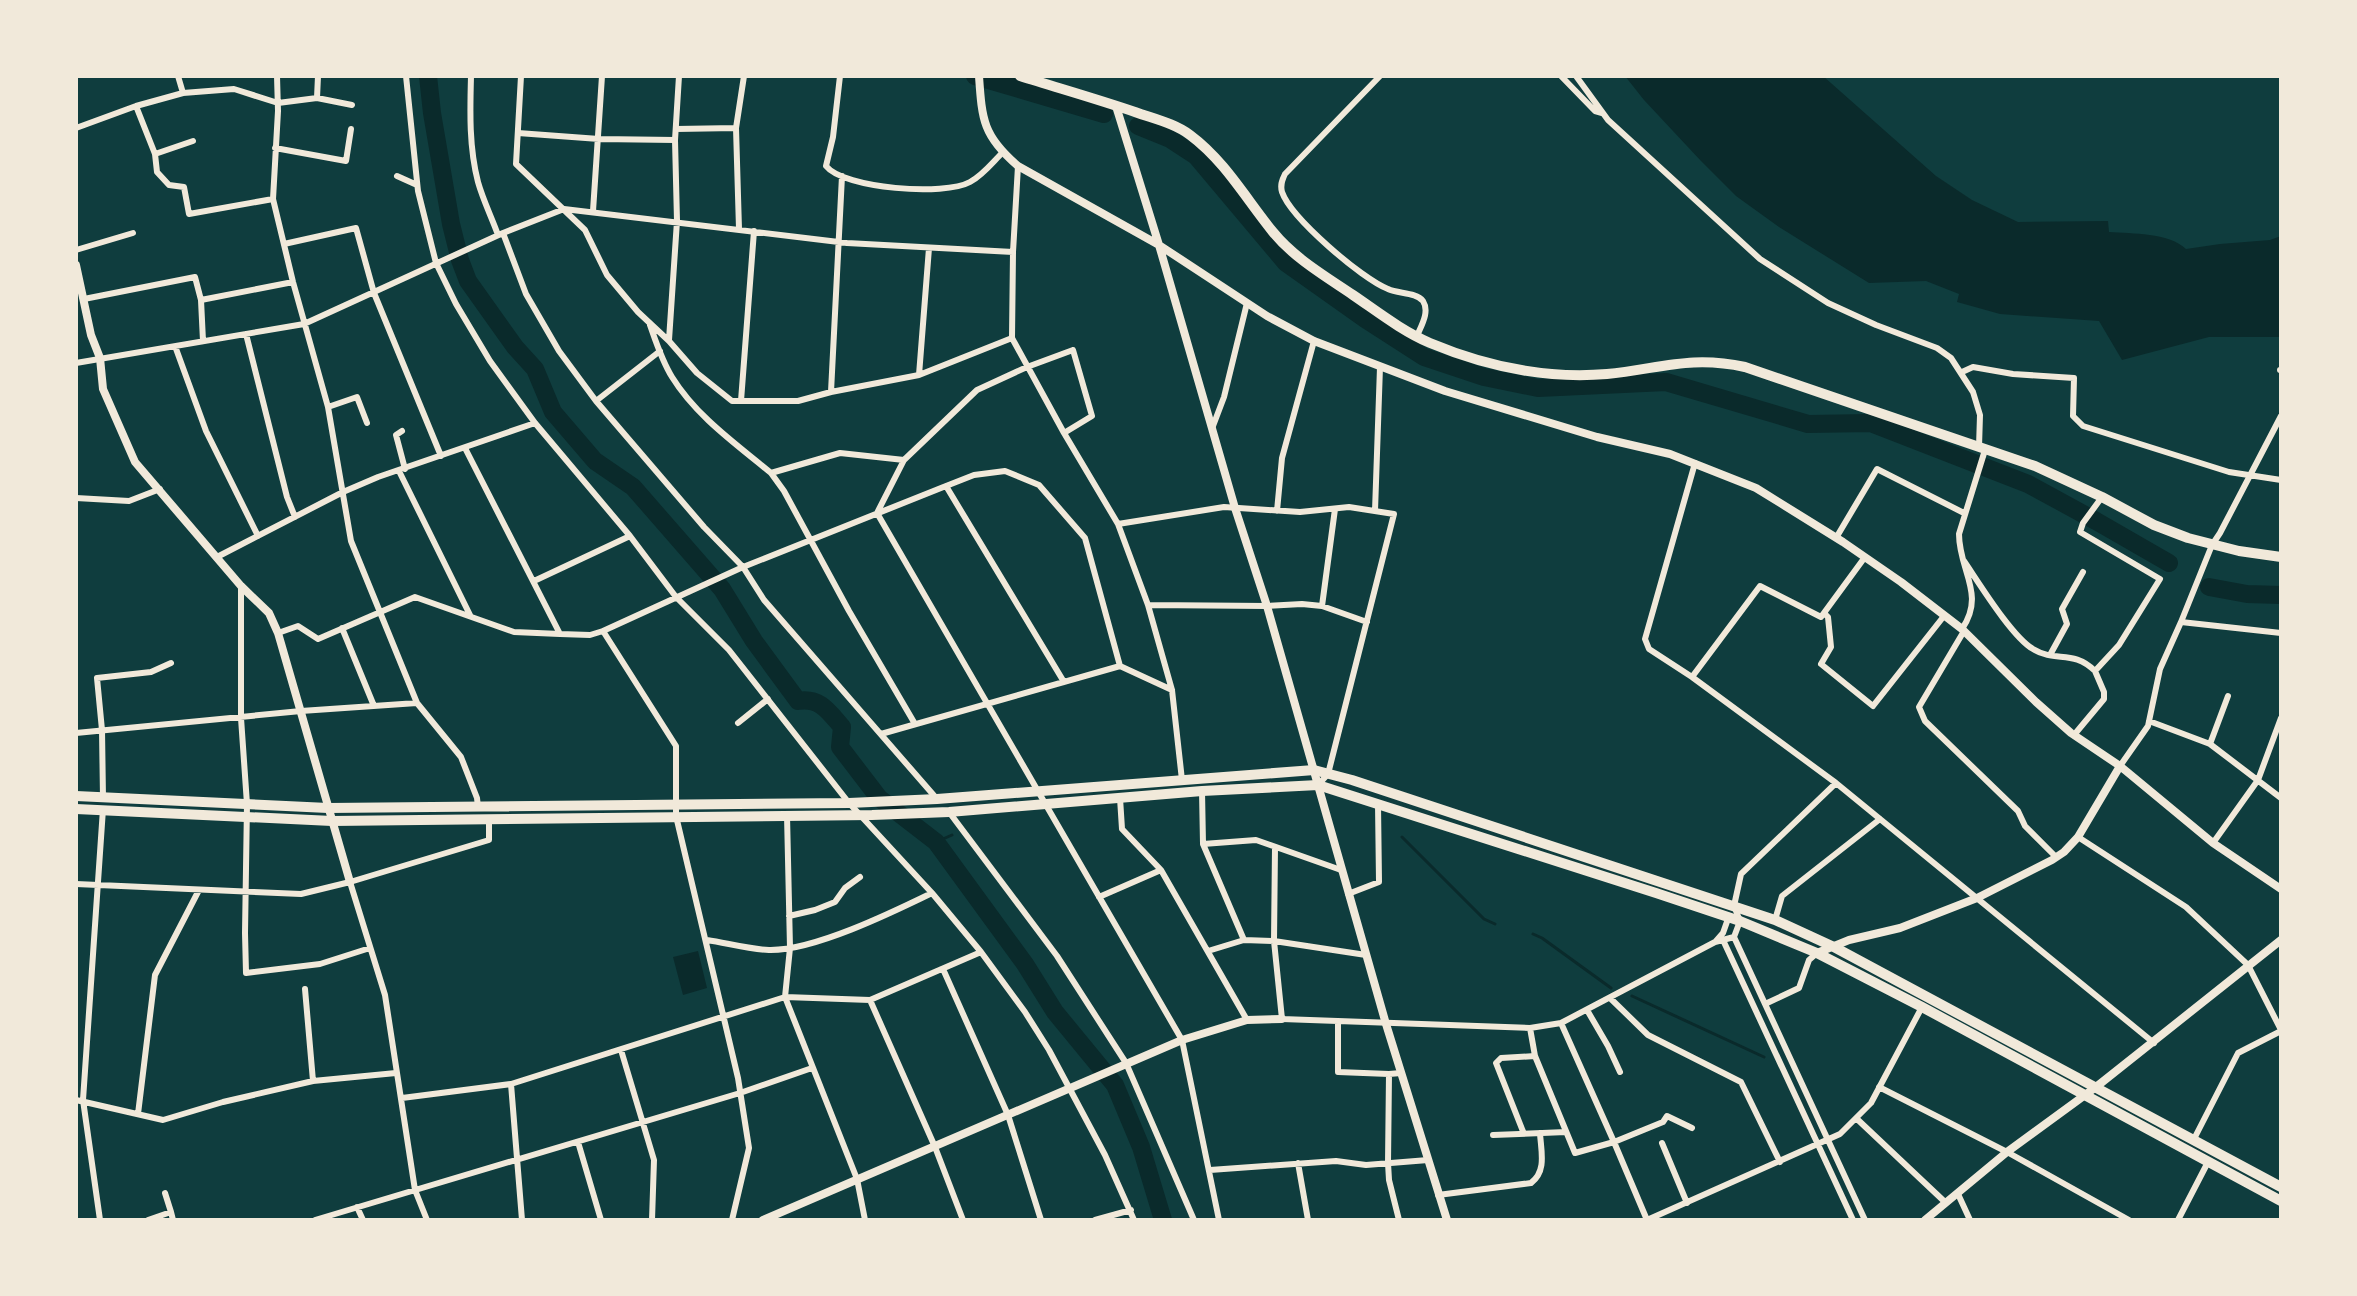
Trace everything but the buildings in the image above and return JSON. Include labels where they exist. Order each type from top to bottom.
[{"type":"main road","points":[[1020,76],[1165,122],[1191,136],[1215,157],[1274,233],[1292,251],[1416,337],[1457,353],[1540,373],[1592,375],[1675,363],[1745,367],[1982,451],[2035,466],[2154,525],[2212,545],[2281,557]]},
{"type":"main road","points":[[76,796],[328,808],[849,803],[1314,770],[1775,920],[1928,996],[2281,1187]]},
{"type":"main road","points":[[76,809],[332,821],[866,815],[1318,785],[1656,893],[1817,953],[2281,1201]]},
{"type":"street","points":[[178,76],[183,93]]},
{"type":"street","points":[[277,76],[273,199],[328,407],[351,541],[417,703],[461,757],[478,807]]},
{"type":"street","points":[[317,98],[318,76]]},
{"type":"street","points":[[406,76],[417,185],[456,304],[490,361],[535,423],[729,650],[849,803],[866,815],[981,952],[1025,1012],[1073,1088],[1134,1220]]},
{"type":"street","points":[[471,76],[469,115],[479,185],[526,294],[559,351],[596,401],[704,527],[743,567],[764,600],[934,799]]},
{"type":"street","points":[[521,76],[516,164],[585,230],[607,275],[638,312],[697,373],[732,401],[798,401],[919,375],[1012,338]]},
{"type":"street","points":[[593,211],[602,76]]},
{"type":"street","points":[[669,341],[677,221],[675,140],[679,76]]},
{"type":"street","points":[[739,229],[736,128],[744,76]]},
{"type":"street","points":[[840,76],[833,137],[826,166],[831,172],[866,184],[892,188],[950,189],[969,183],[1002,153]]},
{"type":"street","points":[[1380,76],[1285,174],[1281,187],[1293,210],[1340,256],[1386,289],[1419,297],[1426,311],[1416,337]]},
{"type":"street","points":[[1561,76],[1595,111],[1603,114]]},
{"type":"street","points":[[1576,76],[1603,114],[1760,259],[1828,303],[1937,348],[1951,358],[1962,372],[1973,392],[1980,415],[1982,451],[1959,534],[1959,548],[1973,604],[1970,617],[1919,707],[1925,721],[2018,811],[2025,826],[2056,857]]},
{"type":"street","points":[[979,81],[982,114],[990,137],[1002,153],[1018,166],[1159,245],[1247,303],[1314,341],[1445,391],[1695,463],[1756,488],[1866,556],[1963,630],[2074,735],[2120,766],[2213,843],[2281,889]]},
{"type":"street","points":[[76,128],[183,93],[234,89],[278,103],[317,98],[352,105]]},
{"type":"street","points":[[136,106],[155,154],[157,172],[169,185],[184,187],[189,214],[273,199]]},
{"type":"street","points":[[1116,106],[1267,606],[1386,1024],[1447,1220]]},
{"type":"street","points":[[676,129],[736,128]]},
{"type":"street","points":[[275,148],[346,161],[351,129]]},
{"type":"street","points":[[518,133],[675,140]]},
{"type":"street","points":[[155,154],[193,141]]},
{"type":"street","points":[[1018,166],[1012,338],[1118,524],[1148,605],[1172,690],[1182,780]]},
{"type":"street","points":[[397,176],[417,185]]},
{"type":"street","points":[[831,392],[842,176]]},
{"type":"street","points":[[76,363],[304,324],[498,235],[564,209],[838,241],[1013,252]]},
{"type":"street","points":[[284,244],[356,228],[374,293],[441,456]]},
{"type":"street","points":[[741,401],[754,231]]},
{"type":"street","points":[[76,250],[133,233]]},
{"type":"street","points":[[919,375],[929,248]]},
{"type":"street","points":[[76,265],[91,335],[100,358],[103,389],[135,462],[241,586],[269,613],[278,633],[385,995],[415,1190],[427,1220]]},
{"type":"street","points":[[84,299],[195,277],[201,300],[203,341]]},
{"type":"street","points":[[201,300],[293,282]]},
{"type":"street","points":[[1212,429],[1224,397],[1247,303]]},
{"type":"street","points":[[649,321],[672,377],[694,405],[771,473],[784,491],[915,724]]},
{"type":"street","points":[[246,334],[287,497],[295,517]]},
{"type":"street","points":[[1277,511],[1282,458],[1314,341]]},
{"type":"street","points":[[175,346],[206,431],[258,536]]},
{"type":"street","points":[[877,513],[904,460],[977,390],[1073,350],[1092,416],[1064,433]]},
{"type":"street","points":[[596,401],[660,351]]},
{"type":"street","points":[[1375,511],[1380,367]]},
{"type":"street","points":[[1962,372],[1973,367],[2013,374],[2074,378],[2073,416],[2083,426],[2229,472],[2281,480]]},
{"type":"street","points":[[328,407],[357,397],[367,423]]},
{"type":"street","points":[[1765,1004],[1799,988],[1809,960],[1817,953],[1849,940],[1900,928],[1977,898],[2056,857],[2078,837],[2149,721],[2160,669],[2212,545],[2281,416]]},
{"type":"street","points":[[217,557],[343,492],[535,423]]},
{"type":"street","points":[[402,431],[396,435],[402,470],[471,616]]},
{"type":"street","points":[[465,448],[560,634]]},
{"type":"street","points":[[771,473],[840,453],[904,460]]},
{"type":"street","points":[[1695,463],[1645,639],[1649,649],[1836,783],[2154,1043]]},
{"type":"street","points":[[1836,538],[1877,469],[1964,513]]},
{"type":"street","points":[[278,633],[298,626],[318,639],[415,597],[514,632],[590,635],[743,567],[877,513],[974,475],[1005,471],[1039,485],[1085,538],[1120,666]]},
{"type":"street","points":[[946,486],[1064,682]]},
{"type":"street","points":[[76,498],[129,501],[160,489]]},
{"type":"street","points":[[2095,671],[2119,645],[2160,579],[2080,532],[2102,497]]},
{"type":"street","points":[[1118,524],[1224,507],[1300,512],[1349,507],[1394,514],[1328,774],[1318,785]]},
{"type":"street","points":[[1322,606],[1335,509]]},
{"type":"street","points":[[877,513],[1182,1040],[1219,1220]]},
{"type":"street","points":[[534,581],[630,536]]},
{"type":"street","points":[[1692,677],[1760,586],[1821,617],[1866,556]]},
{"type":"street","points":[[1964,561],[2025,644],[2050,655],[2080,659],[2095,671],[2104,699],[2074,735]]},
{"type":"street","points":[[2050,655],[2067,624],[2062,609],[2083,572]]},
{"type":"street","points":[[241,586],[241,718],[248,817],[246,973],[320,964],[370,948]]},
{"type":"street","points":[[1148,605],[1302,604],[1322,606],[1367,622]]},
{"type":"street","points":[[1824,613],[1828,617],[1831,647],[1821,664],[1873,706],[1944,616]]},
{"type":"street","points":[[2181,622],[2281,633]]},
{"type":"street","points":[[342,628],[374,706]]},
{"type":"street","points":[[603,631],[676,746],[676,816],[725,1017],[749,1148],[732,1220]]},
{"type":"street","points":[[100,1220],[80,1100],[103,810],[102,730],[97,678],[151,672],[171,663]]},
{"type":"street","points":[[881,734],[1120,666],[1172,690]]},
{"type":"street","points":[[2210,744],[2228,696]]},
{"type":"street","points":[[738,723],[768,699]]},
{"type":"street","points":[[76,733],[417,703]]},
{"type":"street","points":[[2213,843],[2258,780],[2281,718]]},
{"type":"street","points":[[2149,721],[2210,744],[2281,798]]},
{"type":"street","points":[[1836,783],[1741,874],[1734,906],[1734,937],[1865,1220]]},
{"type":"street","points":[[1202,791],[1203,844],[1244,940]]},
{"type":"street","points":[[1120,798],[1122,829],[1161,870],[1247,1020]]},
{"type":"street","points":[[1348,894],[1379,882],[1378,804]]},
{"type":"street","points":[[944,812],[1057,956],[1124,1064],[1194,1220]]},
{"type":"street","points":[[787,815],[790,948],[785,997],[857,1179],[865,1220]]},
{"type":"street","points":[[76,884],[301,894],[489,840],[489,819]]},
{"type":"street","points":[[1775,920],[1782,896],[1880,819]]},
{"type":"street","points":[[2078,837],[2186,907],[2248,965],[2281,1031],[2238,1053],[2194,1139]]},
{"type":"street","points":[[1203,844],[1256,840],[1341,870]]},
{"type":"street","points":[[1275,847],[1274,941],[1282,1019]]},
{"type":"street","points":[[1099,897],[1161,870]]},
{"type":"street","points":[[789,916],[835,902],[845,888],[860,877]]},
{"type":"street","points":[[138,1114],[155,975],[199,890]]},
{"type":"street","points":[[707,940],[767,950],[790,948],[860,926],[932,893]]},
{"type":"street","points":[[1719,941],[1734,920],[1734,906]]},
{"type":"street","points":[[763,1220],[1182,1040],[1247,1020],[1530,1028],[1561,1023],[1719,941],[1734,937]]},
{"type":"street","points":[[1208,951],[1244,940],[1274,941],[1366,955]]},
{"type":"street","points":[[1925,1220],[2007,1152],[2154,1043],[2281,940]]},
{"type":"street","points":[[1719,941],[1853,1220]]},
{"type":"street","points":[[402,1098],[511,1084],[785,997],[870,1000],[981,952]]},
{"type":"street","points":[[943,969],[1008,1115],[1041,1220]]},
{"type":"street","points":[[305,989],[313,1081]]},
{"type":"street","points":[[1561,1023],[1647,1220],[1840,1134],[1871,1103],[1928,996]]},
{"type":"street","points":[[1610,998],[1648,1035],[1741,1082],[1780,1162]]},
{"type":"street","points":[[870,1000],[935,1147],[963,1220]]},
{"type":"street","points":[[1587,1010],[1620,1072]]},
{"type":"street","points":[[1338,1022],[1338,1072],[1401,1073]]},
{"type":"street","points":[[1530,1028],[1535,1056],[1575,1153],[1614,1142],[1663,1122],[1667,1116],[1692,1128]]},
{"type":"street","points":[[621,1050],[654,1160],[652,1220]]},
{"type":"street","points":[[1524,1134],[1496,1063],[1501,1058],[1535,1056]]},
{"type":"street","points":[[315,1220],[740,1093],[812,1068]]},
{"type":"street","points":[[80,1100],[163,1120],[313,1081],[396,1073]]},
{"type":"street","points":[[1389,1074],[1389,1180],[1399,1220]]},
{"type":"street","points":[[511,1084],[522,1220]]},
{"type":"street","points":[[1879,1087],[2007,1152],[2129,1220]]},
{"type":"street","points":[[1857,1119],[1946,1203]]},
{"type":"street","points":[[1493,1135],[1566,1132]]},
{"type":"street","points":[[1438,1195],[1531,1183],[1542,1171],[1540,1133]]},
{"type":"street","points":[[578,1142],[601,1220]]},
{"type":"street","points":[[1662,1143],[1687,1203]]},
{"type":"street","points":[[1210,1170],[1336,1161],[1366,1165],[1428,1160]]},
{"type":"street","points":[[2178,1220],[2208,1162]]},
{"type":"street","points":[[1298,1163],[1308,1220]]},
{"type":"street","points":[[148,1220],[172,1216],[165,1193]]},
{"type":"street","points":[[1958,1194],[1970,1220]]},
{"type":"street","points":[[357,1207],[363,1220]]},
{"type":"street","points":[[1095,1220],[1131,1210]]},
{"type":"water","points":[[1625,76],[1823,76],[1936,176],[1972,200],[2018,222],[2108,221],[2109,232],[2170,239],[2186,249],[2270,240],[2281,236],[2281,337],[2209,337],[2122,360],[2099,321],[2000,314],[1957,302],[1959,294],[1926,281],[1869,283],[1779,227],[1736,196]]},
{"type":"water","points":[[698,951],[707,988],[683,995],[673,957]]},
{"type":"waterway","points":[[428,76],[451,224],[468,281],[515,347],[535,369],[553,412],[595,461],[633,487],[722,589],[754,641],[798,701],[818,704],[842,727],[840,747],[879,798],[936,842],[1025,964],[1055,1012],[1115,1085],[1141,1147],[1163,1220]]},
{"type":"waterway","points":[[975,76],[1104,114]]},
{"type":"waterway","points":[[1138,126],[1170,139],[1196,156],[1286,263],[1424,357],[1484,377],[1538,388],[1666,382],[1808,424],[1871,423],[2028,484],[2169,563]]},
{"type":"waterway","points":[[2209,587],[2247,594],[2281,595]]},
{"type":"waterway","points":[[936,842],[952,835]]},
{"type":"waterway","points":[[1402,837],[1484,919],[1495,924]]},
{"type":"waterway","points":[[1533,934],[1611,988]]},
{"type":"waterway","points":[[1632,996],[1764,1057]]}]
